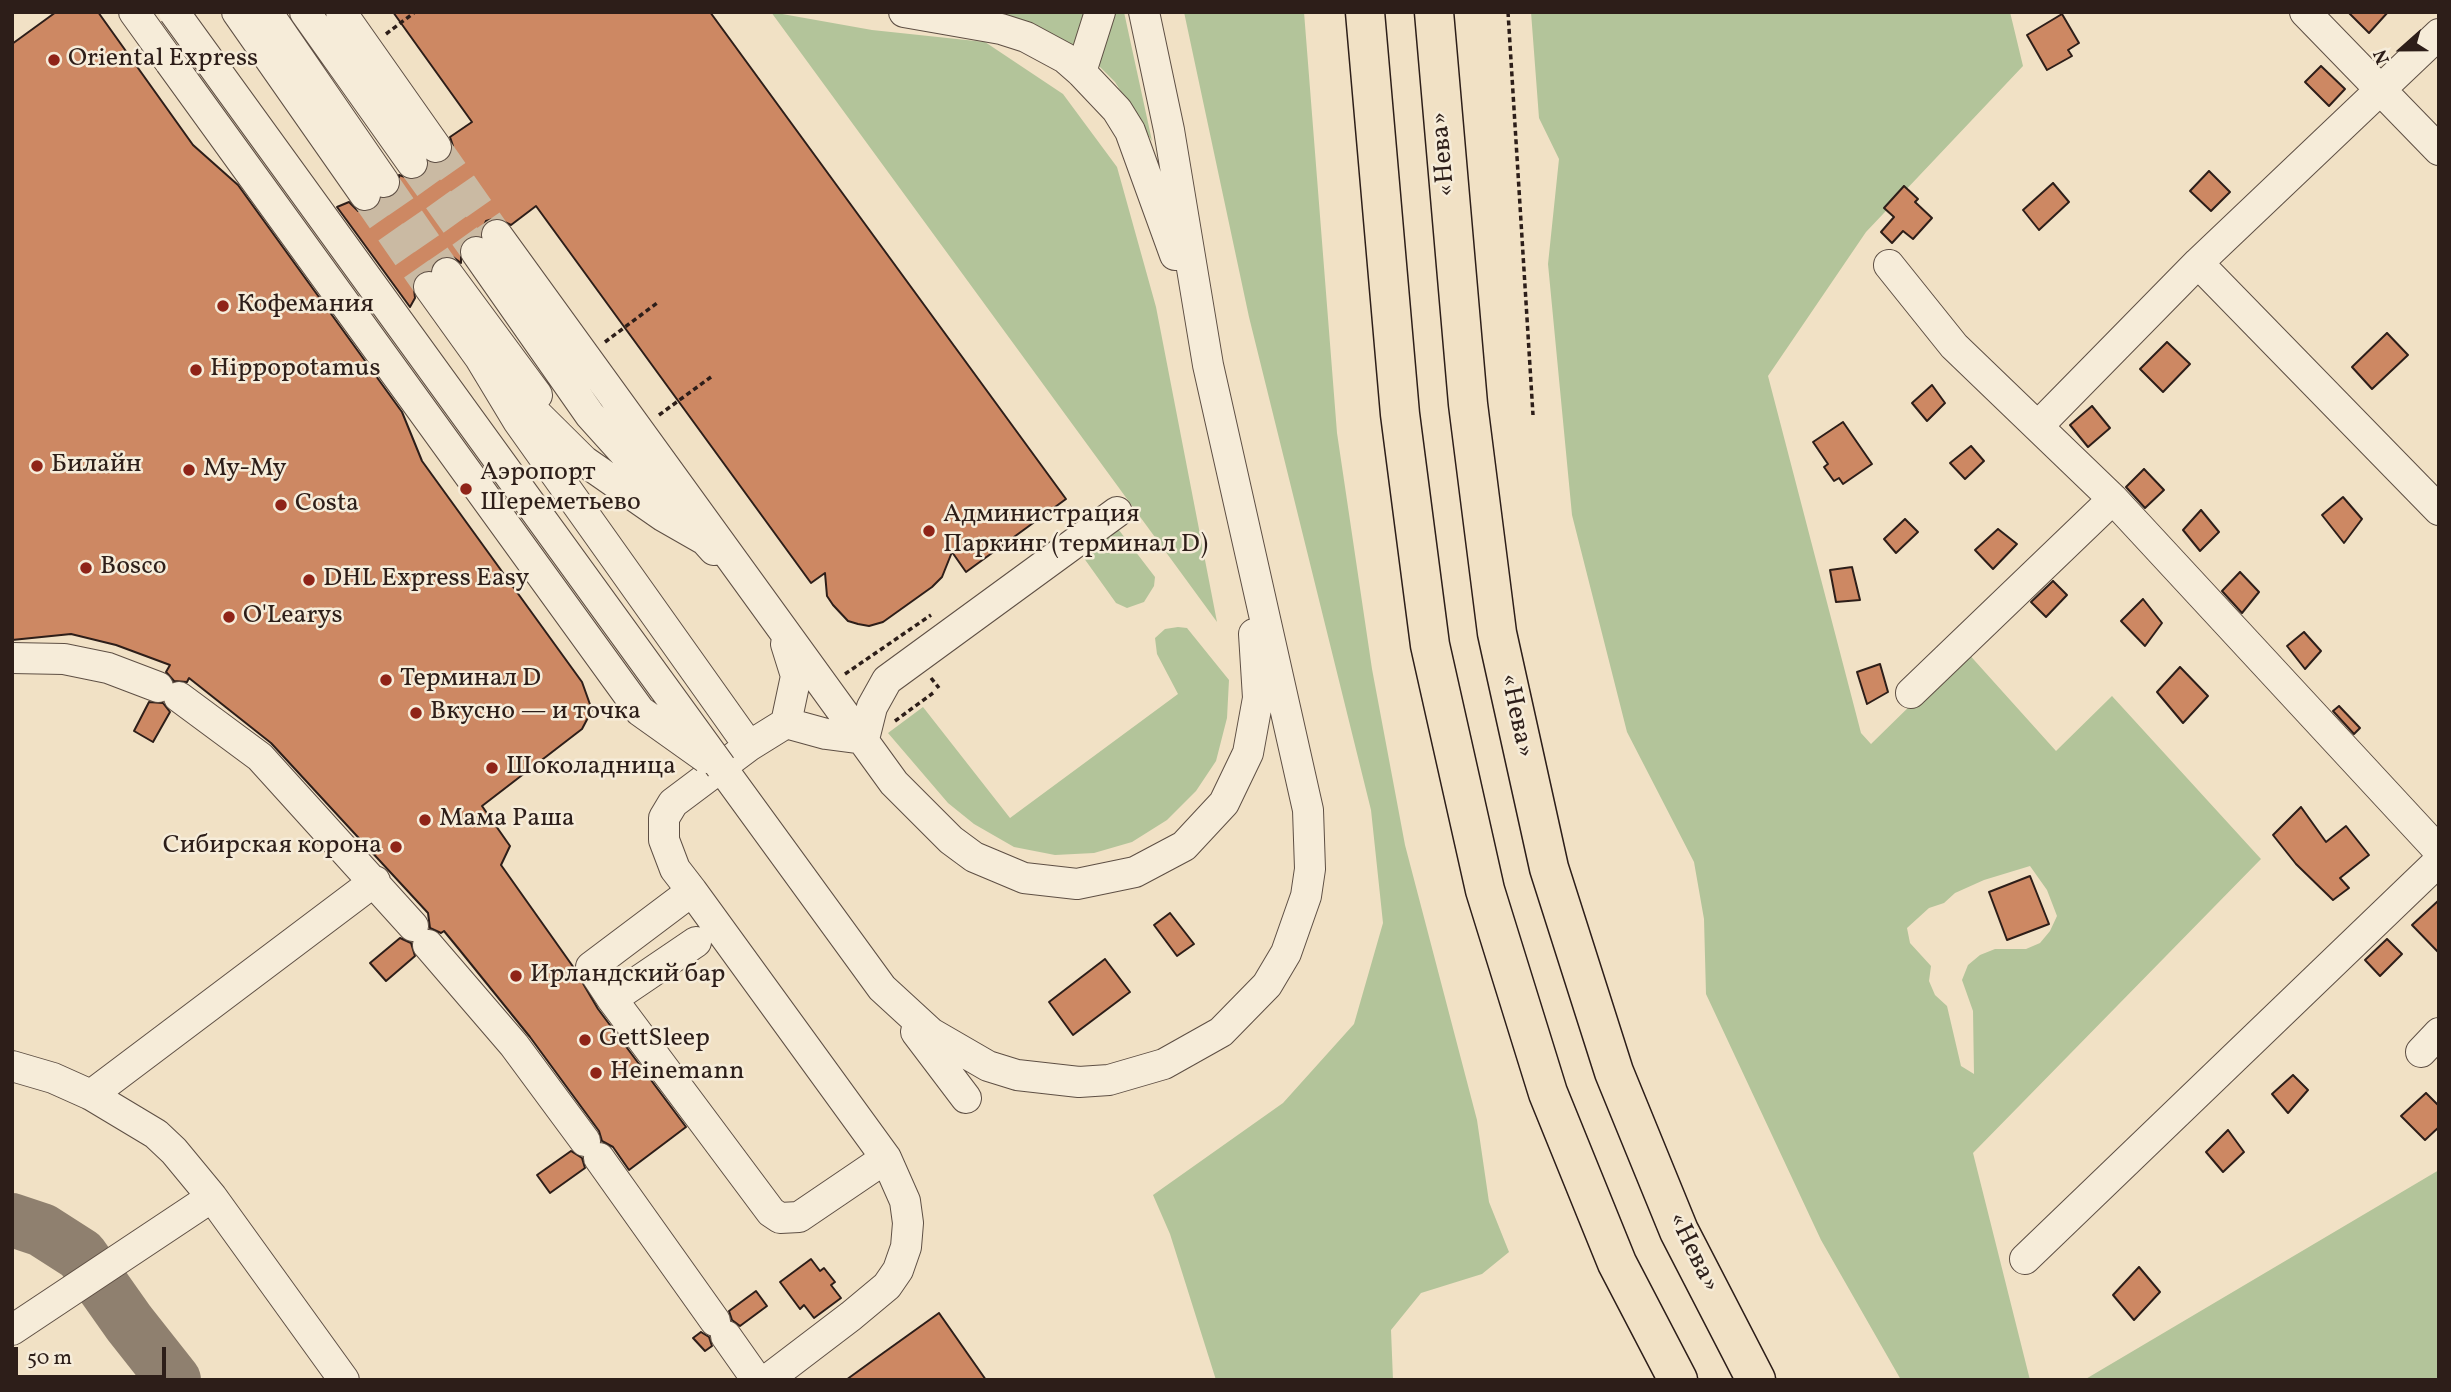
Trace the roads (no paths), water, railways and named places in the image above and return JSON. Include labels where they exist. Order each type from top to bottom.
[{"type":"highway","points":[[1365,12],[1398,401],[1429,631],[1485,890],[1548,1093],[1617,1263],[1678,1380]]},
{"type":"highway","name":"«Нева»","points":[[1434,12],[1468,404],[1497,633],[1549,868],[1619,1084],[1679,1231],[1756,1380]]},
{"type":"street","points":[[134,12],[640,711],[721,767]]},
{"type":"street","points":[[174,12],[882,988],[966,1098]]},
{"type":"street","points":[[237,12],[375,188],[267,12]]},
{"type":"street","points":[[305,12],[424,155],[341,12]]},
{"type":"street","points":[[904,12],[1026,37],[1065,58],[1082,72],[1117,110],[1141,157],[1190,301],[1208,365]]},
{"type":"street","points":[[1082,72],[1100,12]]},
{"type":"street","points":[[882,988],[906,1013],[959,1052],[988,1066],[1017,1075],[1079,1082],[1109,1080],[1171,1061],[1221,1032],[1266,985],[1299,923],[1310,869],[1308,810],[1208,365],[1168,130],[1144,12]]},
{"type":"street","points":[[2305,12],[2439,150]]},
{"type":"street","points":[[2039,425],[2198,263],[2439,34]]},
{"type":"street","points":[[487,244],[590,415],[636,466],[701,518],[894,783],[951,840],[974,857],[1024,878],[1077,884],[1135,872],[1184,846],[1224,803],[1248,753],[1254,724],[1257,661],[1239,509]]},
{"type":"street","points":[[2198,263],[2439,510]]},
{"type":"street","points":[[1889,265],[1954,346],[2113,499],[2439,851]]},
{"type":"street","points":[[584,461],[438,280],[518,421],[749,746]]},
{"type":"street","points":[[480,358],[584,461],[663,516],[705,540],[773,618],[796,676],[786,723],[686,791],[664,818],[668,854],[886,1158],[905,1201],[908,1223],[906,1247],[898,1270],[887,1286],[851,1317],[767,1380]]},
{"type":"street","points":[[1911,693],[2113,499]]},
{"type":"street","points":[[864,739],[872,708],[887,680],[1117,512]]},
{"type":"street","points":[[12,658],[64,659],[108,668],[168,692],[199,709],[260,757],[374,881],[514,1045],[757,1380]]},
{"type":"street","points":[[786,723],[826,734],[864,739]]},
{"type":"street","points":[[2025,1259],[2439,861]]},
{"type":"street","points":[[91,1095],[374,881]]},
{"type":"street","points":[[692,891],[591,967],[612,999],[771,1212],[780,1218],[799,1217],[886,1158]]},
{"type":"street","points":[[612,999],[695,942]]},
{"type":"street","points":[[12,1066],[53,1078],[91,1095],[156,1134],[212,1197],[344,1380]]},
{"type":"street","points":[[12,1330],[212,1197]]},
{"type":"tunnel","points":[[436,147],[497,235]]},
{"type":"tunnel","points":[[412,163],[476,252]]},
{"type":"tunnel","points":[[384,182],[447,273]]},
{"type":"tunnel","points":[[365,195],[429,287]]},
{"type":"place","name":"Oriental Express","points":[[54,60]]},
{"type":"place","name":"Кофемания","points":[[223,306]]},
{"type":"place","name":"Hippopotamus","points":[[196,370]]},
{"type":"place","name":"Билайн","points":[[37,466]]},
{"type":"place","name":"Му-Му","points":[[189,470]]},
{"type":"place","name":"Аэропорт Шереметьево","points":[[466,489]]},
{"type":"place","name":"Costa","points":[[281,505]]},
{"type":"place","name":"Администрация Паркинг (терминал D)","points":[[929,531]]},
{"type":"place","name":"Bosco","points":[[86,568]]},
{"type":"place","name":"DHL Express Easy","points":[[309,580]]},
{"type":"place","name":"O'Learys","points":[[229,617]]},
{"type":"place","name":"Терминал D","points":[[386,680]]},
{"type":"place","name":"Вкусно — и точка","points":[[416,713]]},
{"type":"place","name":"Шоколадница","points":[[492,768]]},
{"type":"place","name":"Мама Раша","points":[[425,820]]},
{"type":"place","name":"Сибирская корона","points":[[396,847]]},
{"type":"place","name":"Ирландский бар","points":[[516,976]]},
{"type":"place","name":"GettSleep","points":[[585,1040]]},
{"type":"place","name":"Heinemann","points":[[596,1073]]}]
